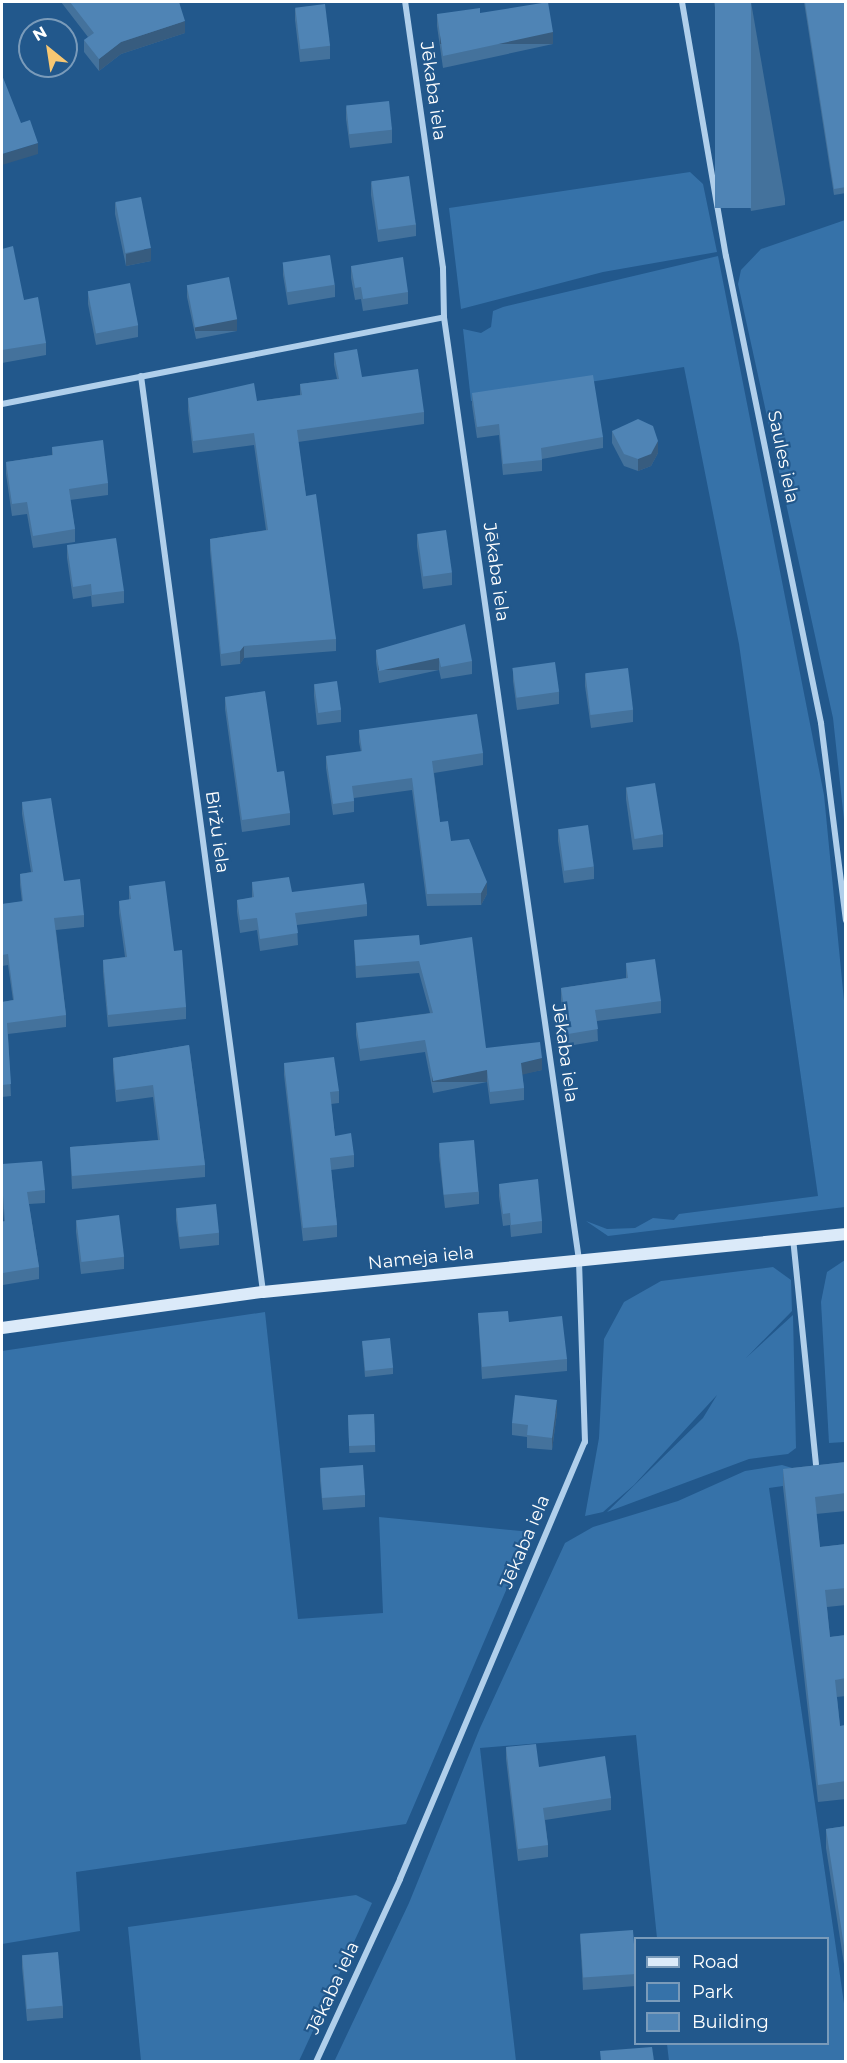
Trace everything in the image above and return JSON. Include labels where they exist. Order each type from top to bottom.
[{"type":"street","name":"Jēkaba iela","points":[[316,2061],[400,1879],[585,1442],[579,1260],[444,317],[442,268],[405,2]]},
{"type":"street","name":"Saules iela","points":[[682,2],[726,256],[821,723],[846,920]]},
{"type":"street","points":[[2,404],[444,317]]},
{"type":"street","name":"Biržu iela","points":[[141,376],[262,1293]]},
{"type":"street","name":"Nameja iela","points":[[2,1328],[262,1293],[846,1234]]},
{"type":"street","points":[[793,1238],[816,1464]]},
{"type":"green space","points":[[690,172],[703,184],[717,252],[603,272],[461,309],[449,208]]},
{"type":"green space","points":[[846,220],[845,829],[833,718],[738,284],[741,270],[761,249]]},
{"type":"green space","points":[[718,256],[824,795],[845,1011],[845,1207],[608,1236],[586,1221],[607,1229],[635,1228],[653,1218],[674,1220],[679,1214],[818,1196],[739,644],[684,367],[471,401],[463,329],[481,333],[491,327],[493,311],[503,307]]},
{"type":"green space","points":[[845,1260],[845,1442],[829,1443],[821,1302],[827,1272]]},
{"type":"green space","points":[[773,1267],[791,1280],[792,1311],[746,1358],[793,1315],[796,1448],[788,1454],[749,1459],[607,1512],[703,1418],[717,1395],[634,1485],[603,1512],[585,1516],[599,1438],[604,1339],[624,1302],[661,1281]]},
{"type":"green space","points":[[265,1312],[298,1619],[383,1613],[379,1517],[531,1532],[406,1824],[76,1872],[80,1931],[2,1944],[2,1351]]},
{"type":"green space","points":[[782,1465],[799,1470],[797,1484],[769,1488],[845,2010],[845,2061],[669,2061],[667,2045],[829,2045],[829,1937],[657,1937],[636,1735],[480,1748],[516,2061],[334,2062],[409,1903],[480,1728],[565,1543],[593,1527],[678,1501],[745,1471]]},
{"type":"green space","points":[[356,1895],[372,1903],[299,2061],[141,2061],[128,1927]]},
{"type":"building","points":[[70,2],[179,2],[185,21],[121,42],[99,59],[84,40],[94,33]]},
{"type":"building","points":[[548,2],[553,32],[443,56],[437,14],[480,8],[480,13]]},
{"type":"building","points":[[715,2],[751,2],[751,208],[715,208]]},
{"type":"building","points":[[805,2],[846,2],[846,187],[834,189]]},
{"type":"building","points":[[325,4],[330,46],[300,49],[295,8]]},
{"type":"building","points":[[2,75],[21,123],[30,120],[38,143],[2,154]]},
{"type":"building","points":[[389,101],[392,130],[349,134],[346,105]]},
{"type":"building","points":[[409,176],[416,225],[378,230],[371,181]]},
{"type":"building","points":[[141,197],[151,248],[125,253],[115,202]]},
{"type":"building","points":[[13,246],[24,300],[38,297],[46,343],[2,350],[2,249]]},
{"type":"building","points":[[330,255],[335,285],[287,292],[283,263]]},
{"type":"building","points":[[403,257],[408,292],[363,299],[361,287],[355,288],[351,266]]},
{"type":"building","points":[[229,277],[237,319],[195,327],[187,285]]},
{"type":"building","points":[[130,283],[138,325],[96,333],[88,291]]},
{"type":"building","points":[[357,349],[362,377],[418,369],[424,412],[297,430],[306,496],[316,494],[336,639],[244,646],[240,651],[221,654],[210,539],[268,530],[254,433],[193,441],[188,398],[254,383],[257,401],[302,395],[300,384],[339,379],[334,353]]},
{"type":"building","points":[[593,375],[603,437],[541,448],[542,460],[503,464],[499,424],[477,427],[472,393]]},
{"type":"building","points":[[638,419],[653,426],[658,441],[651,454],[638,459],[624,454],[612,431]]},
{"type":"building","points":[[103,440],[108,483],[69,489],[75,529],[33,536],[27,502],[12,504],[6,462],[53,455],[52,447]]},
{"type":"building","points":[[446,530],[452,573],[423,577],[417,534]]},
{"type":"building","points":[[116,538],[124,591],[92,595],[91,584],[73,587],[67,545]]},
{"type":"building","points":[[465,624],[472,661],[441,667],[439,658],[379,671],[376,650]]},
{"type":"building","points":[[555,662],[559,692],[517,698],[512,668]]},
{"type":"building","points":[[628,668],[633,710],[590,715],[585,673]]},
{"type":"building","points":[[337,681],[341,710],[318,713],[314,684]]},
{"type":"building","points":[[265,691],[277,772],[284,771],[290,813],[242,820],[225,697]]},
{"type":"building","points":[[477,714],[483,753],[432,761],[440,822],[448,821],[451,841],[469,839],[487,882],[481,893],[427,894],[412,778],[352,786],[354,801],[333,804],[326,756],[362,751],[359,730]]},
{"type":"building","points":[[655,783],[663,834],[634,839],[626,788]]},
{"type":"building","points":[[51,798],[64,881],[80,879],[84,915],[54,918],[66,1015],[7,1023],[11,1084],[2,1085],[2,1002],[14,1000],[8,954],[2,955],[2,904],[23,901],[20,874],[33,872],[22,802]]},
{"type":"building","points":[[588,825],[594,867],[564,871],[558,829]]},
{"type":"building","points":[[289,877],[292,892],[364,883],[367,904],[295,913],[298,933],[260,939],[257,918],[240,920],[237,900],[254,897],[252,882]]},
{"type":"building","points":[[165,881],[174,951],[182,950],[186,1007],[108,1015],[103,960],[127,957],[119,901],[131,899],[129,886]]},
{"type":"building","points":[[419,935],[420,945],[472,937],[486,1048],[540,1042],[542,1058],[521,1063],[524,1088],[490,1092],[487,1070],[433,1081],[425,1040],[360,1049],[356,1023],[433,1013],[419,961],[356,966],[354,940]]},
{"type":"building","points":[[655,959],[661,1001],[595,1010],[598,1029],[568,1034],[561,988],[628,978],[626,963]]},
{"type":"building","points":[[189,1045],[205,1165],[72,1176],[70,1147],[160,1140],[153,1085],[116,1090],[113,1058]]},
{"type":"building","points":[[334,1057],[339,1091],[330,1092],[335,1136],[351,1133],[354,1155],[330,1158],[337,1225],[303,1228],[284,1063]]},
{"type":"building","points":[[474,1140],[479,1192],[444,1195],[439,1143]]},
{"type":"building","points":[[42,1161],[45,1190],[27,1192],[39,1267],[3,1273],[2,1222],[5,1221],[2,1164]]},
{"type":"building","points":[[538,1179],[542,1221],[511,1225],[510,1213],[503,1214],[499,1184]]},
{"type":"building","points":[[216,1204],[219,1233],[179,1237],[176,1208]]},
{"type":"building","points":[[119,1215],[124,1257],[81,1262],[76,1220]]},
{"type":"building","points":[[508,1311],[509,1322],[562,1316],[567,1359],[482,1367],[478,1313]]},
{"type":"building","points":[[390,1338],[393,1368],[365,1371],[362,1341]]},
{"type":"building","points":[[515,1395],[557,1400],[552,1438],[527,1435],[528,1425],[512,1423]]},
{"type":"building","points":[[374,1414],[375,1445],[349,1446],[348,1415]]},
{"type":"building","points":[[846,1462],[846,1493],[815,1497],[820,1547],[846,1544],[846,1588],[825,1590],[830,1637],[846,1635],[846,1678],[835,1680],[840,1726],[846,1725],[846,1781],[818,1785],[783,1469]]},
{"type":"building","points":[[363,1465],[365,1495],[322,1498],[320,1468]]},
{"type":"building","points":[[536,1744],[539,1767],[605,1756],[611,1798],[543,1808],[548,1845],[518,1849],[506,1747]]},
{"type":"building","points":[[846,1826],[846,1959],[826,1829]]},
{"type":"building","points":[[633,1930],[634,1974],[583,1978],[580,1934]]},
{"type":"building","points":[[58,1952],[63,2006],[27,2009],[22,1955]]},
{"type":"building","points":[[652,2047],[654,2061],[601,2061],[600,2051]]}]
